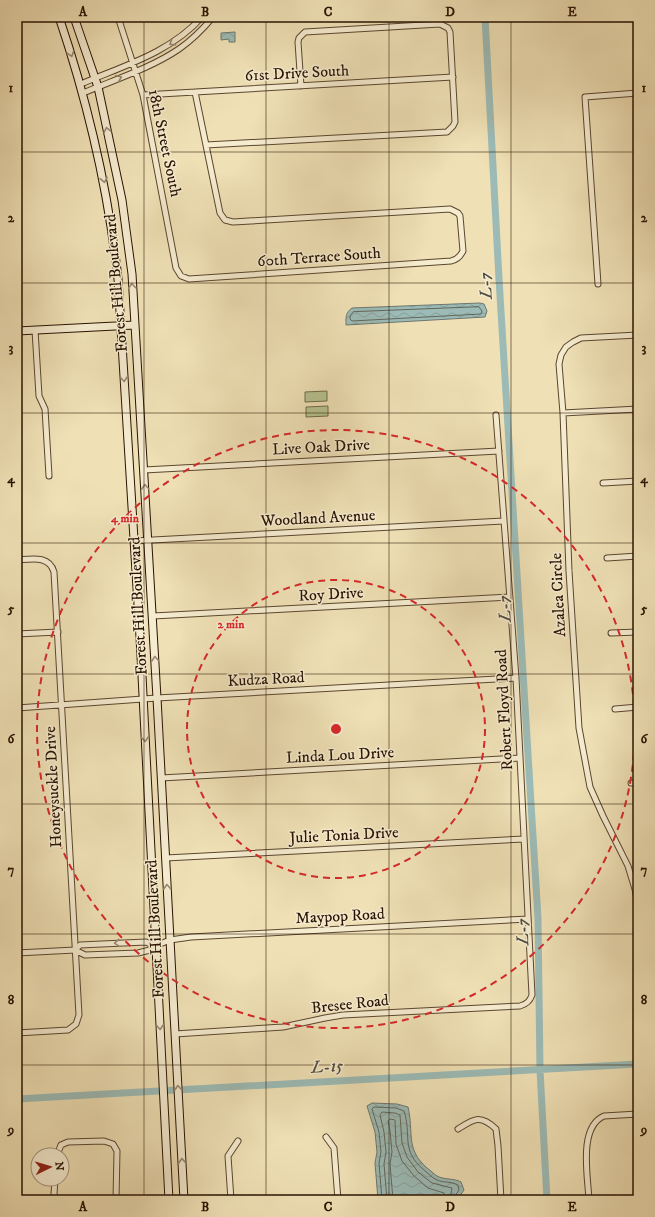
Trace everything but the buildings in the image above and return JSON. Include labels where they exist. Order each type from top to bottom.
[{"type":"main road","name":"Forest Hill Boulevard","points":[[59,17],[81,84],[102,170],[118,278],[143,700],[169,1200]]},
{"type":"main road","name":"Forest Hill Boulevard","points":[[74,17],[98,87],[123,207],[132,274],[153,616],[184,1200]]},
{"type":"main road","points":[[17,331],[135,325]]},
{"type":"street","name":"18th Street South","points":[[118,17],[143,95],[176,268],[181,276]]},
{"type":"street","points":[[81,84],[133,63],[165,47],[191,28],[202,17]]},
{"type":"street","points":[[83,93],[170,55],[197,34],[213,17]]},
{"type":"street","points":[[195,92],[206,145],[443,133],[450,130],[455,122],[451,36],[448,28],[440,24],[310,32],[302,35],[298,42],[301,86]]},
{"type":"street","points":[[191,28],[197,34]]},
{"type":"street","name":"61st Drive South","points":[[143,95],[453,76]]},
{"type":"street","points":[[598,284],[586,97],[638,93]]},
{"type":"street","name":"60th Terrace South","points":[[181,276],[189,279],[451,261],[458,258],[463,250],[461,221],[458,213],[450,209],[233,222],[225,220],[220,213],[206,145]]},
{"type":"street","points":[[35,330],[40,396],[45,409],[48,476]]},
{"type":"street","name":"Azalea Circle","points":[[638,335],[581,338],[566,348],[561,355],[559,364],[563,413],[569,571],[579,728],[590,787],[628,866],[635,889],[638,906]]},
{"type":"street","points":[[563,413],[638,409]]},
{"type":"street","name":"Robert Floyd Road","points":[[496,415],[516,678],[532,995],[528,1002]]},
{"type":"street","name":"Live Oak Drive","points":[[144,470],[499,451]]},
{"type":"street","points":[[603,483],[638,481]]},
{"type":"street","name":"Woodland Avenue","points":[[134,541],[503,521]]},
{"type":"street","points":[[607,558],[638,556]]},
{"type":"street","name":"Honeysuckle Drive","points":[[17,560],[38,559],[47,561],[54,572],[78,1015],[76,1024],[68,1030],[17,1033]]},
{"type":"street","name":"Roy Drive","points":[[153,616],[510,597]]},
{"type":"street","points":[[17,634],[58,632]]},
{"type":"street","points":[[611,633],[638,632]]},
{"type":"street","name":"Kudza Road","points":[[17,708],[62,706],[157,698],[516,678]]},
{"type":"street","points":[[615,709],[638,707]]},
{"type":"street","name":"Linda Lou Drive","points":[[161,778],[520,758]]},
{"type":"street","points":[[631,783],[638,783]]},
{"type":"street","name":"Julie Tonia Drive","points":[[166,858],[524,839]]},
{"type":"street","name":"Maypop Road","points":[[17,953],[75,950],[85,955],[138,953],[150,950],[155,946],[170,940],[199,937],[528,919]]},
{"type":"street","name":"Maypop Road","points":[[75,950],[80,945],[88,944],[146,942],[155,946]]},
{"type":"street","name":"Bresee Road","points":[[175,1034],[283,1027],[343,1015],[520,1006],[528,1002]]},
{"type":"street","points":[[589,1200],[587,1146],[588,1137],[594,1124],[604,1116],[638,1114]]},
{"type":"street","points":[[458,1129],[474,1120],[485,1120],[496,1129],[501,1200]]},
{"type":"street","points":[[326,1137],[334,1148],[338,1200]]},
{"type":"street","points":[[61,1147],[68,1142],[104,1141],[113,1144],[117,1151],[116,1200]]},
{"type":"street","points":[[231,1200],[228,1156],[238,1141]]},
{"type":"street","points":[[54,1187],[55,1200]]},
{"type":"green space","points":[[327,391],[327,401],[305,402],[305,392]]},
{"type":"green space","points":[[328,406],[328,416],[306,417],[306,407]]},
{"type":"water","points":[[235,32],[235,42],[229,42],[229,39],[221,40],[221,33]]},
{"type":"water","points":[[484,304],[487,311],[485,317],[346,325],[347,314],[352,308]]},
{"type":"water","points":[[372,1103],[397,1104],[408,1107],[413,1147],[416,1154],[420,1161],[437,1176],[461,1182],[464,1190],[459,1197],[461,1200],[378,1200],[375,1163],[377,1152],[375,1132],[367,1106]]},
{"type":"waterway","name":"L-7","points":[[485,17],[499,279],[538,918],[540,1070],[547,1200]]},
{"type":"waterway","name":"L-15","points":[[17,1099],[638,1064]]}]
